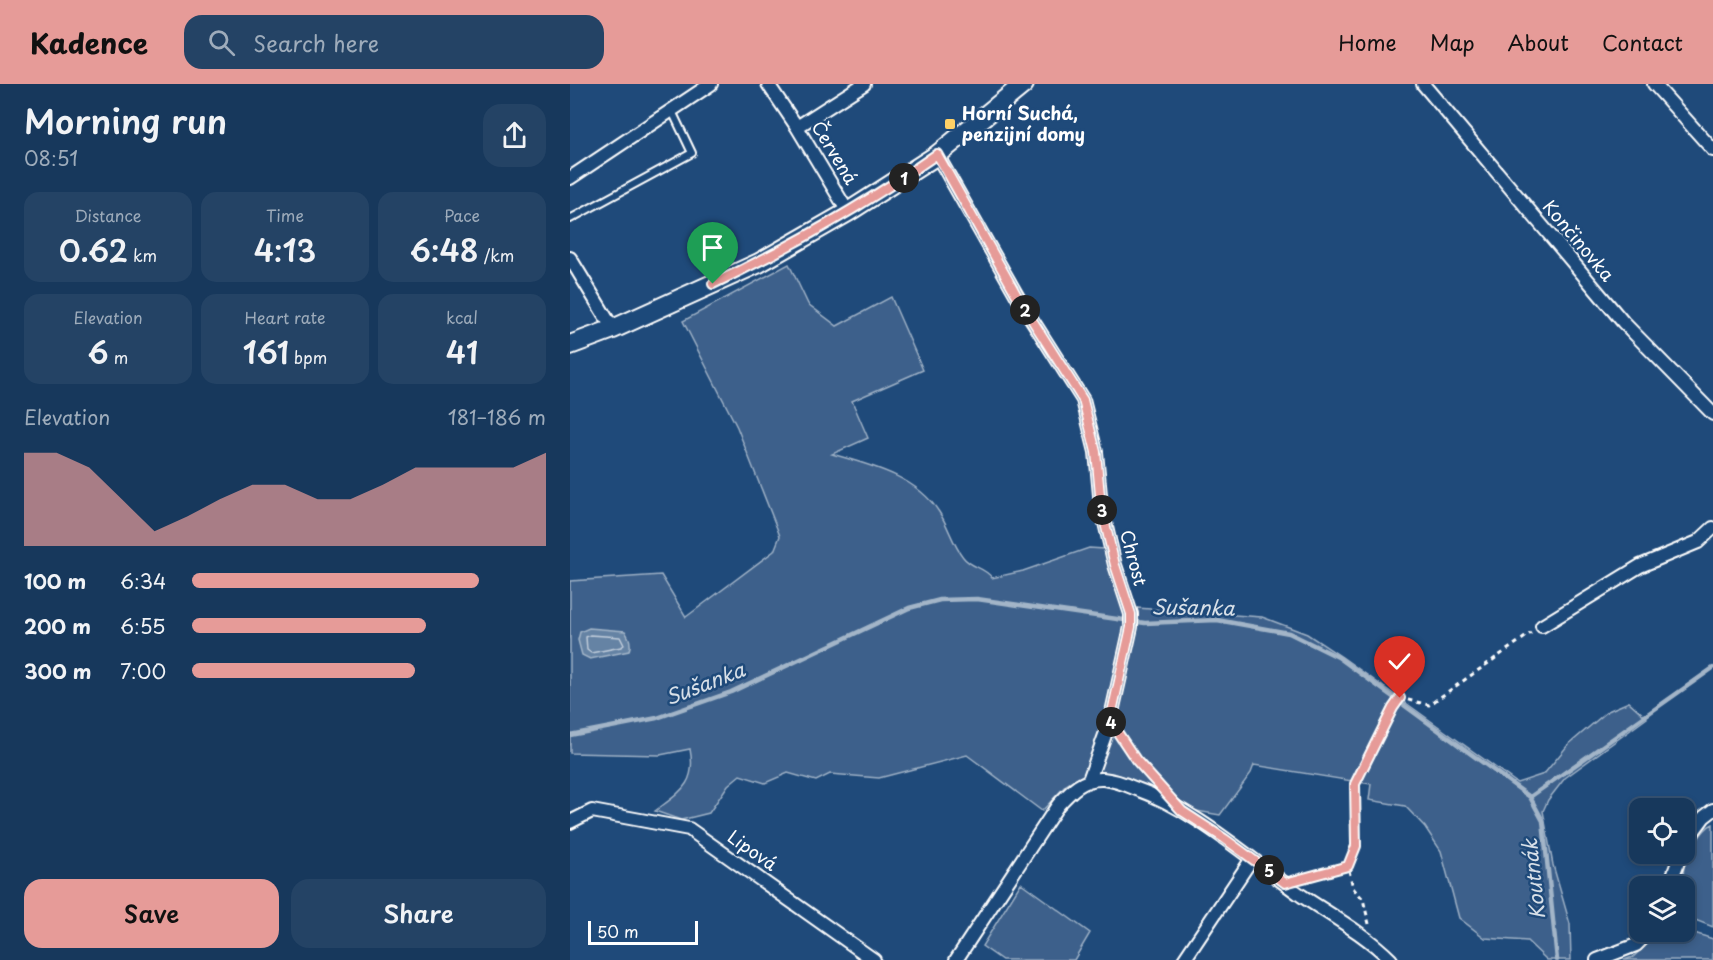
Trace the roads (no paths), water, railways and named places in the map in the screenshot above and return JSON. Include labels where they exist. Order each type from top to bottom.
[{"type":"main road","points":[[570,345],[613,329],[759,262],[848,212],[937,154],[1023,84]]},
{"type":"street","points":[[572,172],[711,84]]},
{"type":"street","name":"Červená","points":[[768,84],[797,127],[848,212]]},
{"type":"street","points":[[797,127],[864,84]]},
{"type":"street","name":"Končinovka","points":[[1423,84],[1623,322],[1713,414]]},
{"type":"street","points":[[1654,84],[1713,150]]},
{"type":"street","name":"Chrost","points":[[937,154],[1020,301],[1083,400],[1096,452],[1101,506],[1131,620],[1110,721],[1089,780]]},
{"type":"street","points":[[570,258],[613,329]]},
{"type":"street","points":[[1542,626],[1640,566],[1698,542],[1713,528]]},
{"type":"street","points":[[956,960],[1058,805],[1074,787],[1089,780],[1104,779],[1128,785],[1166,801],[1217,833],[1251,860],[1374,946],[1390,960]]},
{"type":"street","points":[[1695,829],[1713,810]]},
{"type":"street","name":"Lipová","points":[[570,822],[592,811],[689,829],[874,960]]},
{"type":"street","points":[[1184,960],[1251,860]]},
{"type":"street","points":[[1598,960],[1639,942]]},
{"type":"lane","points":[[570,219],[692,153],[672,110]]},
{"type":"water","points":[[589,628],[625,631],[630,643],[629,651],[590,659],[582,655],[578,640],[580,632]]},
{"type":"waterway","name":"Sušanka","points":[[570,735],[657,718],[731,692],[909,608],[940,600],[977,599],[1145,623],[1217,620],[1289,633],[1338,657],[1530,797],[1713,668]]},
{"type":"waterway","name":"Koutnák","points":[[1530,797],[1543,821],[1557,960]]},
{"type":"place","name":"Horní Suchá, penzijní domy","points":[[950,124]]}]
